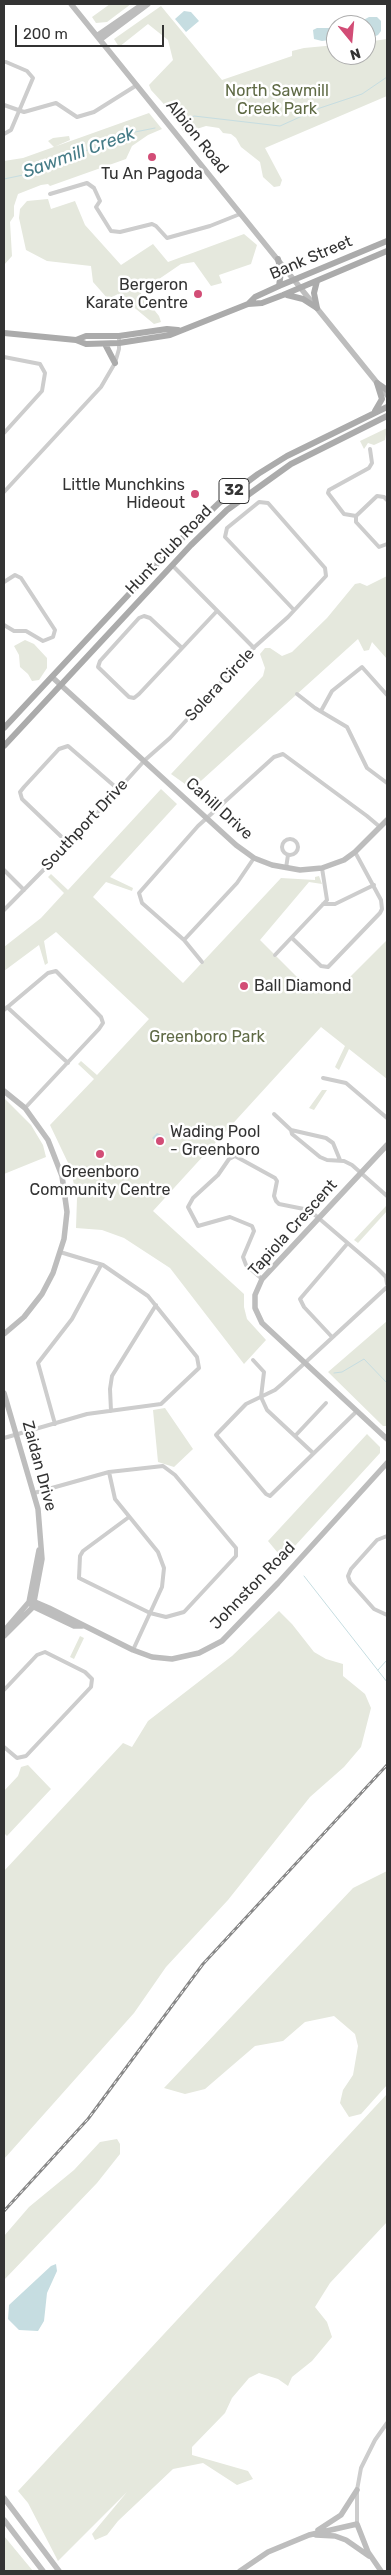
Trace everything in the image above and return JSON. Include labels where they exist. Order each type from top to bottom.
[{"type":"main road","name":"Bank Street","points":[[248,304],[255,297],[294,279],[387,241]]},
{"type":"main road","points":[[376,246],[380,254]]},
{"type":"main road","name":"Bank Street","points":[[4,333],[76,340],[86,344],[105,344],[119,340],[170,335],[178,330],[210,320],[248,304],[262,303],[283,295],[387,251]]},
{"type":"main road","points":[[278,259],[281,272],[279,286]]},
{"type":"main road","points":[[316,308],[314,293],[317,281]]},
{"type":"main road","points":[[283,295],[297,296],[316,308]]},
{"type":"main road","name":"Bank Street","points":[[76,340],[86,336],[119,340]]},
{"type":"main road","points":[[105,344],[115,363]]},
{"type":"main road","points":[[377,383],[387,390]]},
{"type":"main road","points":[[373,413],[382,399],[377,383]]},
{"type":"main road","name":"Hunt Club Road","points":[[4,728],[187,533],[226,497],[287,456],[387,407]]},
{"type":"main road","name":"Hunt Club Road","points":[[4,746],[210,526],[257,487],[302,458],[387,416]]},
{"type":"main road","points":[[378,421],[387,421]]},
{"type":"street","name":"Albion Road","points":[[73,4],[387,395]]},
{"type":"street","points":[[100,37],[143,4]]},
{"type":"street","points":[[100,37],[148,4]]},
{"type":"street","points":[[4,134],[11,130],[32,78],[27,71],[6,62]]},
{"type":"street","points":[[4,105],[18,110],[29,111],[56,103],[77,117],[94,112],[137,85]]},
{"type":"street","points":[[50,194],[86,183],[94,188],[100,201],[96,206],[111,230],[120,232],[152,224],[167,238],[210,226],[241,214]]},
{"type":"street","points":[[4,492],[101,387],[115,363],[119,340]]},
{"type":"street","points":[[4,357],[40,364],[45,373],[42,391],[4,433]]},
{"type":"street","points":[[356,516],[344,514],[328,493],[329,490],[369,468],[372,463],[370,449]]},
{"type":"street","points":[[387,500],[384,496],[377,496],[356,516],[356,522],[379,547],[387,544]]},
{"type":"street","name":"Solera Circle","points":[[146,760],[170,738],[254,648],[294,610],[326,576],[326,569],[268,503],[259,502],[227,528],[225,537],[294,610]]},
{"type":"street","points":[[172,565],[254,648]]},
{"type":"street","points":[[4,582],[15,575],[21,578],[55,630],[53,637],[43,641],[26,631],[14,631],[4,625]]},
{"type":"street","points":[[182,648],[150,618],[144,616],[139,618],[100,661],[98,666],[129,697],[134,698],[182,648],[217,611]]},
{"type":"street","points":[[321,711],[332,691],[362,667],[387,694]]},
{"type":"street","name":"Cahill Drive","points":[[52,677],[254,858],[286,868],[300,870],[322,868],[344,860],[355,852],[387,820]]},
{"type":"street","points":[[298,694],[348,728],[366,768],[387,783]]},
{"type":"street","points":[[69,844],[22,799],[20,792],[59,749],[68,746],[119,790]]},
{"type":"street","points":[[202,962],[184,940],[142,903],[139,893],[208,818],[274,757],[283,754],[367,816],[380,828]]},
{"type":"street","name":"Southport Drive","points":[[4,910],[69,844],[146,760]]},
{"type":"street","points":[[290,839],[295,841],[298,848],[296,853],[288,855],[284,853],[282,845],[290,839]]},
{"type":"street","points":[[292,938],[321,966],[328,967],[382,909],[381,900],[374,885],[355,852]]},
{"type":"street","points":[[286,868],[288,855]]},
{"type":"street","points":[[184,940],[237,882],[254,858]]},
{"type":"street","points":[[275,955],[327,900],[322,868]]},
{"type":"street","points":[[4,870],[24,890]]},
{"type":"street","points":[[323,904],[335,904],[374,885]]},
{"type":"street","points":[[26,1108],[68,1063],[102,1023],[98,1012],[56,971],[48,973],[5,1008],[68,1063]]},
{"type":"street","points":[[323,1078],[346,1083],[387,1118]]},
{"type":"street","points":[[4,1090],[26,1108],[48,1140],[62,1176],[67,1212],[60,1252],[42,1294],[24,1317],[4,1334]]},
{"type":"street","points":[[274,1114],[291,1130],[292,1134],[320,1157],[327,1160],[340,1160],[352,1165],[387,1196]]},
{"type":"street","points":[[291,1130],[326,1138],[333,1143],[340,1160]]},
{"type":"street","name":"Tapiola Crescent","points":[[387,1145],[262,1279],[255,1295],[259,1318],[387,1438]]},
{"type":"street","points":[[262,1279],[246,1265],[243,1257],[254,1231],[252,1226],[230,1217],[198,1226],[188,1206],[193,1198],[218,1175],[229,1159],[238,1156],[275,1178],[277,1181],[274,1196],[279,1204],[304,1209],[320,1218],[347,1244],[378,1269],[386,1277],[387,1285],[275,1390],[246,1404],[216,1435],[266,1494],[270,1496],[276,1493],[312,1452],[357,1411]]},
{"type":"street","points":[[332,1336],[304,1308],[300,1299],[347,1244]]},
{"type":"street","points":[[4,1438],[87,1414],[161,1404],[199,1368],[197,1356],[156,1304],[138,1288],[101,1265],[60,1252]]},
{"type":"street","points":[[55,1424],[38,1363],[72,1320],[101,1265]]},
{"type":"street","points":[[112,1411],[110,1389],[112,1376],[156,1304]]},
{"type":"street","points":[[253,1360],[264,1372],[261,1397],[267,1410],[312,1452]]},
{"type":"street","name":"Zaidan Drive","points":[[4,1392],[34,1493],[40,1521],[42,1559],[32,1604]]},
{"type":"street","points":[[295,1436],[326,1403]]},
{"type":"street","name":"Johnston Road","points":[[32,1604],[78,1621],[82,1626],[152,1657],[172,1660],[199,1653],[222,1641],[278,1583],[387,1463]]},
{"type":"street","points":[[34,1493],[109,1472],[156,1466],[168,1469],[236,1548],[234,1560],[189,1608],[178,1614],[166,1617],[150,1613],[79,1578],[80,1556],[83,1551],[129,1517]]},
{"type":"street","points":[[109,1472],[115,1499],[158,1552],[164,1568],[164,1580],[133,1650]]},
{"type":"street","points":[[387,1536],[376,1540],[351,1569],[348,1576],[350,1582],[374,1609],[387,1615]]},
{"type":"street","points":[[4,1631],[32,1604]]},
{"type":"street","points":[[4,1636],[32,1604]]},
{"type":"street","points":[[4,1690],[37,1655],[45,1652],[85,1672],[90,1676],[92,1684],[26,1756],[17,1758],[4,1747]]},
{"type":"street","points":[[240,2571],[268,2552],[309,2535],[336,2520],[350,2504],[357,2490],[366,2456],[387,2423]]},
{"type":"street","points":[[357,2490],[357,2524],[372,2559],[381,2571]]},
{"type":"street","points":[[4,2498],[59,2571]]},
{"type":"street","points":[[4,2520],[43,2571]]},
{"type":"street","points":[[309,2535],[357,2524]]},
{"type":"street","points":[[309,2535],[335,2536],[346,2540],[372,2559]]},
{"type":"green space","points":[[110,4],[131,4],[107,22],[96,23],[92,17]]},
{"type":"green space","name":"North Sawmill Creek Park","points":[[161,6],[222,80],[292,56],[292,51],[304,48],[326,46],[326,65],[376,65],[376,41],[387,39],[387,96],[265,148],[282,180],[280,186],[274,187],[263,177],[260,162],[241,147],[236,138],[231,134],[223,133],[219,128],[206,126],[184,133],[172,113],[151,90],[149,85],[173,60],[168,40],[148,24],[119,47],[114,39]]},
{"type":"green space","points":[[149,113],[162,129],[148,135],[132,146],[126,159],[50,186],[48,184],[41,185],[18,194],[14,206],[14,216],[10,222],[12,256],[4,265],[4,161],[23,158]]},
{"type":"green space","points":[[69,136],[70,140],[54,147],[48,141],[53,138]]},
{"type":"green space","points":[[48,199],[51,209],[75,201],[85,225],[121,265],[153,244],[168,262],[244,234],[257,245],[251,264],[219,275],[222,283],[211,286],[194,262],[181,264],[140,292],[159,316],[161,322],[154,324],[118,294],[108,299],[93,282],[91,266],[47,261],[26,250],[19,218],[20,209],[27,201]]},
{"type":"green space","points":[[387,428],[385,440],[374,445],[368,443],[364,449],[360,441]]},
{"type":"green space","points":[[387,576],[387,659],[372,642],[369,650],[364,651],[358,639],[192,789],[171,774],[263,676],[265,668],[260,654],[265,648],[270,648],[282,656],[292,652],[327,618],[355,584],[360,583],[367,586]]},
{"type":"green space","points":[[25,640],[34,644],[47,658],[47,668],[39,680],[32,681],[28,674],[20,667],[19,655],[14,646]]},
{"type":"green space","name":"Greenboro Park","points":[[161,789],[177,804],[110,877],[133,888],[132,891],[106,882],[93,897],[183,983],[281,878],[315,880],[315,877],[319,876],[322,884],[309,882],[260,940],[296,976],[323,993],[333,994],[387,940],[387,1079],[349,1049],[339,1070],[335,1067],[345,1046],[321,1027],[153,1211],[244,1294],[244,1307],[247,1319],[266,1340],[244,1364],[170,1268],[124,1238],[102,1230],[76,1228],[77,1198],[70,1167],[50,1125],[94,1079],[78,1064],[81,1061],[97,1075],[149,1019],[56,932],[44,941],[48,963],[45,965],[39,945],[4,971],[4,947],[41,918],[64,893],[48,877],[51,874],[68,890]]},
{"type":"green space","points":[[322,1090],[327,1090],[314,1110],[309,1108]]},
{"type":"green space","points":[[4,1098],[31,1125],[43,1145],[46,1157],[4,1174]]},
{"type":"green space","points":[[386,1206],[387,1211],[358,1243],[354,1240]]},
{"type":"green space","points":[[387,1321],[387,1426],[383,1426],[328,1372]]},
{"type":"green space","points":[[165,1408],[193,1449],[174,1467],[158,1462],[153,1410]]},
{"type":"green space","points":[[367,1434],[380,1447],[380,1453],[283,1559],[268,1541]]},
{"type":"green space","points":[[279,1611],[314,1652],[326,1659],[343,1664],[343,1676],[365,1694],[371,1708],[361,1747],[344,1767],[310,1797],[228,1900],[166,1967],[134,2013],[4,2159],[4,1871],[123,1743],[132,1747],[148,1721],[232,1656]]},
{"type":"green space","points":[[80,1636],[84,1638],[74,1659],[70,1657]]},
{"type":"green space","points":[[28,1765],[51,1789],[7,1836],[4,1833],[4,1791],[18,1776],[21,1767]]},
{"type":"green space","points":[[387,1871],[387,2085],[361,2114],[349,2117],[340,2103],[343,2090],[353,2075],[358,2046],[355,2034],[334,2016],[305,2022],[283,2041],[255,2046],[205,2089],[185,2094],[164,2088],[353,1888]]},
{"type":"green space","points":[[387,2094],[387,2222],[330,2283],[315,2307],[327,2322],[332,2337],[312,2361],[292,2377],[288,2386],[278,2379],[259,2373],[249,2378],[232,2398],[225,2413],[192,2447],[192,2455],[248,2471],[253,2479],[237,2485],[203,2463],[173,2469],[118,2521],[107,2535],[95,2540],[92,2534],[127,2492],[58,2561],[28,2503],[18,2491]]},
{"type":"green space","points":[[117,2139],[120,2144],[120,2154],[97,2183],[4,2280],[4,2236],[29,2207],[74,2170],[100,2142]]},
{"type":"green space","points":[[4,2536],[33,2571],[4,2571]]},
{"type":"water","points":[[184,11],[191,12],[199,21],[186,32],[175,19]]},
{"type":"water","points":[[376,17],[381,21],[381,31],[376,36]]},
{"type":"water","points":[[326,28],[326,40],[314,39],[313,30]]},
{"type":"water","name":"Wading Pool - Greenboro","points":[[157,1133],[164,1136],[164,1143],[158,1148],[157,1142],[152,1138]]},
{"type":"water","points":[[56,2264],[57,2271],[47,2293],[44,2321],[38,2331],[19,2330],[8,2319],[9,2305],[51,2266]]},
{"type":"waterway","name":"Sawmill Creek","points":[[178,123],[194,116],[280,126],[320,108],[362,94],[387,77]]},
{"type":"waterway","name":"Sawmill Creek","points":[[4,179],[28,174],[130,133],[155,128]]},
{"type":"waterway","points":[[334,1373],[342,1372],[364,1359],[387,1383]]},
{"type":"waterway","points":[[304,1576],[387,1682]]},
{"type":"waterway","points":[[378,1670],[387,1660]]},
{"type":"railway","points":[[4,2211],[88,2119],[203,1964],[387,1765]]},
{"type":"place","name":"Tu An Pagoda","points":[[152,157]]},
{"type":"place","name":"Bergeron Karate Centre","points":[[198,294]]},
{"type":"place","name":"Little Munchkins Hideout","points":[[195,494]]},
{"type":"place","name":"Ball Diamond","points":[[244,986]]},
{"type":"place","name":"Wading Pool - Greenboro","points":[[160,1141]]},
{"type":"place","name":"Greenboro Community Centre","points":[[100,1154]]}]
